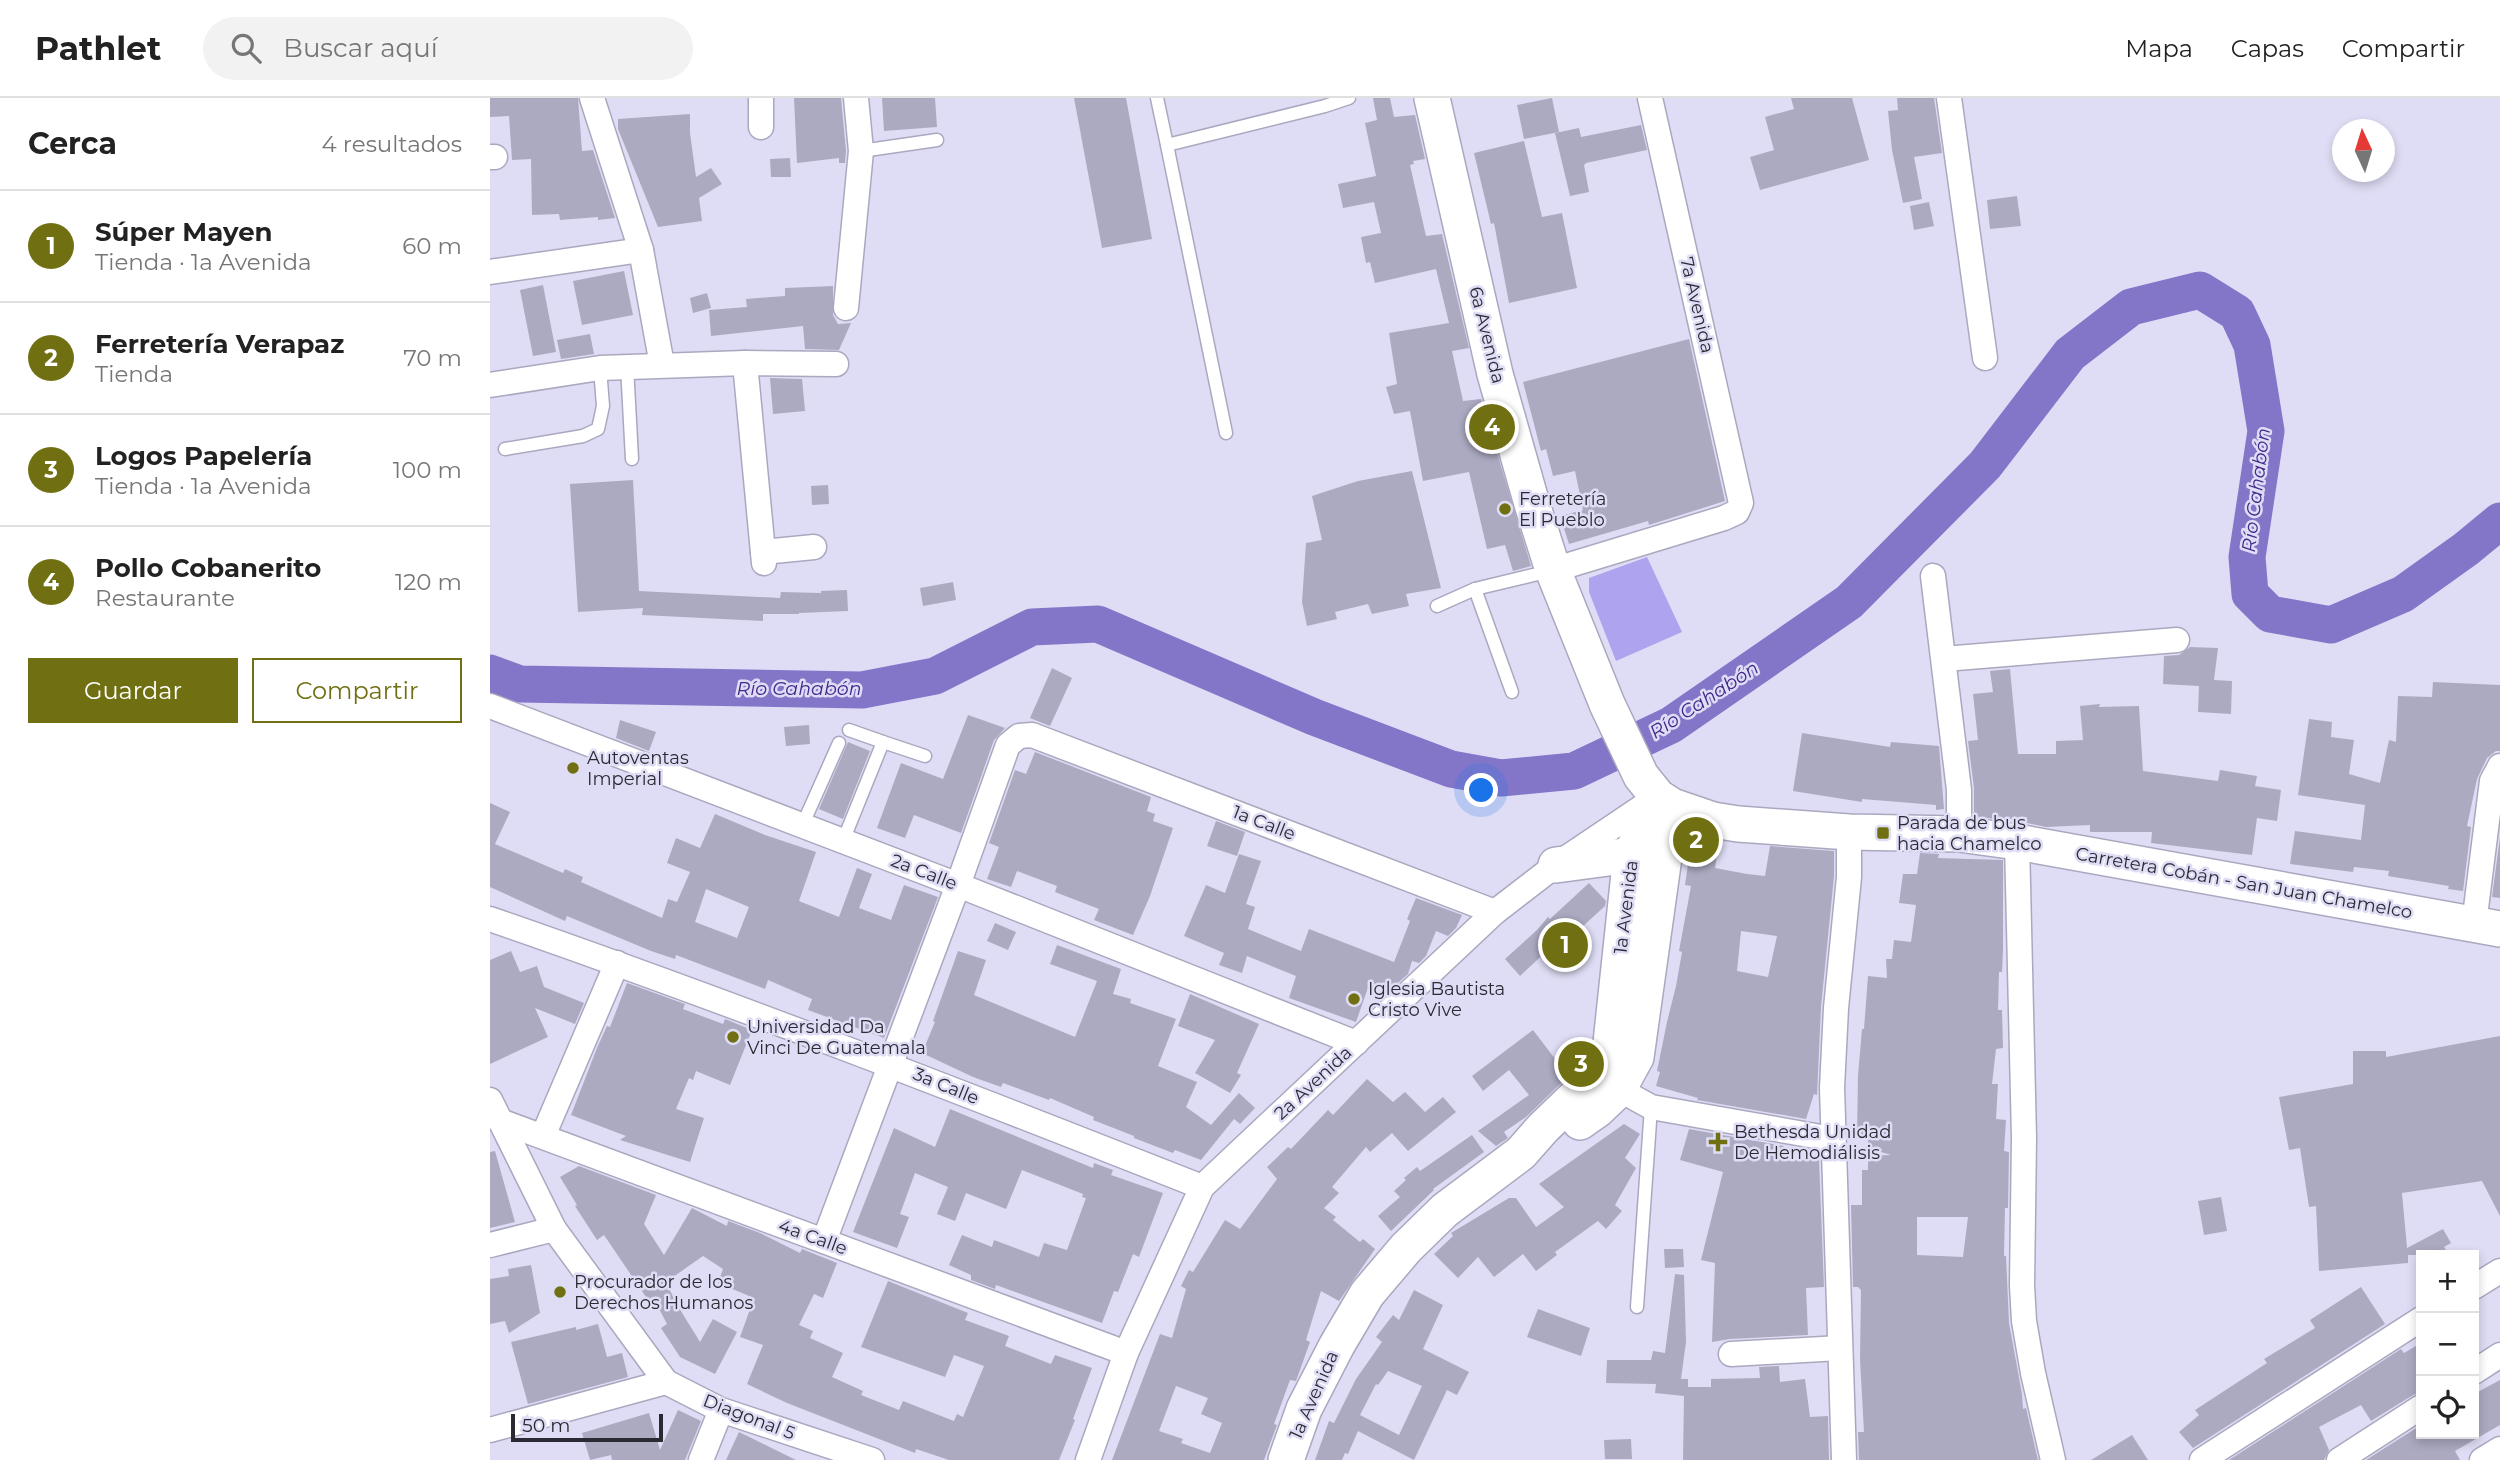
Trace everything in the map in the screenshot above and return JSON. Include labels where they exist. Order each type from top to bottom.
[{"type":"main road","name":"6a Avenida","points":[[1432,98],[1495,374],[1532,504],[1553,570],[1606,704],[1649,786]]},
{"type":"main road","name":"Carretera Cobán - San Juan Chamelco","points":[[1649,786],[1672,806],[1713,820],[1849,832],[1959,834],[2017,842],[2487,927]]},
{"type":"main road","name":"1a Avenida","points":[[1286,1460],[1304,1409],[1337,1345],[1367,1294],[1406,1248],[1445,1210],[1521,1153],[1552,1141],[1598,1110],[1608,1083],[1631,855],[1649,786]]},
{"type":"main road","name":"1a Avenida","points":[[1608,1083],[1636,1056],[1664,857],[1649,786]]},
{"type":"main road","points":[[1556,865],[1631,855]]},
{"type":"street","points":[[592,98],[640,250],[662,365]]},
{"type":"street","points":[[761,98],[761,127]]},
{"type":"street","points":[[846,308],[861,151],[856,98]]},
{"type":"street","name":"7a Avenida","points":[[1553,570],[1724,518],[1737,512],[1741,503],[1650,98]]},
{"type":"street","points":[[1949,98],[1986,358]]},
{"type":"street","points":[[490,272],[640,250]]},
{"type":"street","points":[[745,363],[763,558],[814,547]]},
{"type":"street","points":[[490,385],[627,366],[836,364]]},
{"type":"street","points":[[1933,576],[1959,790],[1959,834]]},
{"type":"street","points":[[1944,659],[2178,640]]},
{"type":"street","name":"2a Calle","points":[[490,706],[958,885],[1356,1043]]},
{"type":"street","name":"1a Calle","points":[[958,885],[1008,745],[1019,736],[1032,735],[1495,912]]},
{"type":"street","points":[[2487,927],[2492,781],[2500,766]]},
{"type":"street","name":"2a Avenida","points":[[1088,1460],[1126,1353],[1202,1187],[1495,912],[1556,865],[1649,786]]},
{"type":"street","points":[[1844,1460],[1832,1139],[1836,1008],[1844,939],[1849,832]]},
{"type":"street","points":[[2017,842],[2024,1138],[2024,1321],[2032,1373],[2053,1460]]},
{"type":"street","points":[[824,1241],[958,885]]},
{"type":"street","name":"3a Calle","points":[[490,919],[891,1064],[1202,1187]]},
{"type":"street","points":[[543,1136],[617,963]]},
{"type":"street","points":[[1608,1083],[1651,1107],[1832,1139]]},
{"type":"street","name":"4a Calle","points":[[495,1110],[543,1136],[1126,1353]]},
{"type":"street","name":"Diagonal 5","points":[[495,1110],[554,1229],[666,1382],[721,1410],[872,1460]]},
{"type":"street","points":[[490,1245],[554,1229]]},
{"type":"street","points":[[2479,1284],[2500,1271]]},
{"type":"street","points":[[2202,1460],[2416,1322]]},
{"type":"street","points":[[1731,1354],[1840,1348]]},
{"type":"street","points":[[2479,1369],[2500,1355]]},
{"type":"street","points":[[490,1430],[666,1382]]},
{"type":"street","points":[[2339,1460],[2416,1409]]},
{"type":"street","points":[[701,1460],[721,1410]]},
{"type":"street","points":[[2482,1460],[2500,1449]]},
{"type":"lane","points":[[1157,98],[1226,433]]},
{"type":"lane","points":[[1167,145],[1349,98]]},
{"type":"lane","points":[[861,151],[937,140]]},
{"type":"lane","points":[[627,366],[632,459]]},
{"type":"lane","points":[[505,449],[583,436],[598,429],[603,406],[600,368]]},
{"type":"lane","points":[[1437,606],[1475,589],[1553,570]]},
{"type":"lane","points":[[1475,589],[1512,692]]},
{"type":"lane","points":[[849,730],[925,757]]},
{"type":"lane","points":[[843,841],[883,741]]},
{"type":"lane","points":[[802,826],[839,743]]},
{"type":"lane","points":[[1637,1307],[1651,1107]]},
{"type":"shaded area","points":[[1647,557],[1682,632],[1616,661],[1589,592],[1589,578]]},
{"type":"building","points":[[490,98],[578,98],[582,151],[593,150],[615,218],[560,220],[559,214],[532,215],[531,159],[512,160],[509,116],[490,117]]},
{"type":"building","points":[[794,98],[841,98],[845,163],[839,163],[839,158],[797,163]]},
{"type":"building","points":[[882,98],[935,98],[937,127],[884,131]]},
{"type":"building","points":[[1074,98],[1126,98],[1152,239],[1102,248]]},
{"type":"building","points":[[1373,98],[1390,98],[1394,117],[1415,115],[1425,159],[1413,161],[1414,164],[1410,165],[1426,236],[1442,234],[1469,348],[1452,351],[1463,401],[1481,399],[1531,566],[1513,571],[1505,545],[1487,549],[1469,472],[1423,481],[1410,411],[1394,414],[1386,387],[1397,384],[1389,333],[1449,323],[1436,269],[1375,283],[1370,262],[1366,263],[1361,237],[1381,233],[1374,202],[1343,208],[1338,184],[1376,176],[1365,123],[1377,120]]},
{"type":"building","points":[[1552,98],[1559,132],[1524,139],[1517,105]]},
{"type":"building","points":[[1791,98],[1852,98],[1869,160],[1760,190],[1750,157],[1774,150],[1765,117],[1794,109]]},
{"type":"building","points":[[1897,98],[1934,98],[1942,153],[1914,157],[1922,199],[1903,203],[1892,150],[1888,111],[1898,110]]},
{"type":"building","points":[[690,114],[696,177],[711,168],[722,184],[699,198],[702,221],[658,227],[618,129],[618,119]]},
{"type":"building","points":[[1641,125],[1647,150],[1586,163],[1584,165],[1589,192],[1570,196],[1555,133],[1579,128],[1581,137]]},
{"type":"building","points":[[1524,141],[1542,217],[1562,213],[1577,288],[1509,303],[1494,223],[1491,224],[1474,153]]},
{"type":"building","points":[[790,158],[791,177],[771,177],[770,159]]},
{"type":"building","points":[[2017,196],[2021,226],[1990,229],[1987,200]]},
{"type":"building","points":[[1929,202],[1934,226],[1914,230],[1910,206]]},
{"type":"building","points":[[624,271],[633,315],[582,325],[573,281]]},
{"type":"building","points":[[543,285],[556,352],[533,356],[520,290]]},
{"type":"building","points":[[833,286],[833,315],[838,324],[851,323],[839,350],[805,349],[803,326],[711,336],[709,310],[747,307],[746,299],[785,296],[785,288]]},
{"type":"building","points":[[707,293],[711,308],[693,313],[690,298]]},
{"type":"building","points":[[590,334],[594,354],[561,359],[557,340]]},
{"type":"building","points":[[1689,339],[1725,501],[1649,525],[1648,521],[1569,544],[1560,516],[1583,510],[1575,471],[1553,476],[1546,449],[1541,451],[1523,382]]},
{"type":"building","points":[[770,378],[802,379],[805,411],[773,414]]},
{"type":"building","points":[[1412,471],[1441,588],[1406,594],[1409,606],[1372,614],[1368,604],[1335,612],[1337,619],[1307,626],[1302,602],[1306,543],[1322,540],[1312,496],[1358,481]]},
{"type":"building","points":[[633,480],[639,591],[780,598],[781,592],[821,593],[847,590],[848,611],[763,614],[763,621],[642,615],[643,608],[578,612],[570,484]]},
{"type":"building","points":[[828,485],[829,504],[812,505],[811,486]]},
{"type":"building","points":[[953,582],[956,600],[923,606],[920,588]]},
{"type":"building","points":[[2190,647],[2218,648],[2214,680],[2232,681],[2231,714],[2198,712],[2199,686],[2163,684],[2164,656],[2179,655]]},
{"type":"building","points":[[1052,668],[1072,678],[1050,726],[1030,718]]},
{"type":"building","points":[[2010,669],[2018,754],[2056,754],[2056,741],[2083,740],[2080,706],[2139,706],[2143,771],[2218,781],[2220,770],[2257,776],[2255,786],[2281,790],[2277,821],[2257,818],[2252,855],[2151,843],[2152,832],[2090,832],[2090,825],[2046,827],[2027,823],[2027,817],[2002,820],[1974,816],[1974,788],[1968,741],[1978,740],[1973,694],[1993,692],[1990,671]]},
{"type":"building","points":[[2433,682],[2500,685],[2500,751],[2487,758],[2477,779],[2467,826],[2471,827],[2463,891],[2448,889],[2449,886],[2388,876],[2389,871],[2354,867],[2353,872],[2290,864],[2295,831],[2361,840],[2365,805],[2298,795],[2309,719],[2332,722],[2331,737],[2354,740],[2349,774],[2380,783],[2389,740],[2396,742],[2398,696],[2432,697]]},
{"type":"building","points":[[968,715],[1005,728],[994,740],[961,833],[914,815],[905,838],[877,828],[901,763],[943,779]]},
{"type":"building","points":[[620,720],[656,732],[649,751],[616,738]]},
{"type":"building","points":[[809,725],[810,744],[786,746],[784,727]]},
{"type":"building","points":[[1802,733],[1890,747],[1891,742],[1939,746],[1944,809],[1936,810],[1936,805],[1862,799],[1862,802],[1793,791]]},
{"type":"building","points":[[848,742],[870,751],[843,819],[819,809]]},
{"type":"building","points":[[1035,752],[1151,797],[1147,811],[1155,814],[1153,821],[1173,828],[1150,896],[1133,935],[1094,920],[1099,909],[1055,892],[1057,886],[1017,871],[1011,887],[987,879],[999,847],[989,843],[1015,770],[1026,774]]},
{"type":"building","points":[[490,803],[510,812],[495,844],[563,873],[565,869],[583,877],[581,882],[662,918],[668,899],[677,902],[690,872],[667,863],[676,838],[700,848],[715,814],[816,852],[799,901],[839,917],[857,868],[872,874],[859,908],[891,920],[904,885],[938,897],[884,1038],[808,1010],[812,999],[768,980],[765,989],[676,955],[675,959],[651,951],[567,916],[565,921],[490,887]],"holes":[[[706,889],[749,907],[737,938],[695,922]]]},
{"type":"building","points":[[1216,821],[1245,832],[1237,856],[1207,846]]},
{"type":"building","points":[[1682,831],[1719,841],[1715,868],[1747,874],[1765,876],[1770,846],[1834,851],[1821,1007],[1817,1095],[1814,1094],[1806,1119],[1697,1100],[1698,1098],[1656,1086],[1682,952],[1679,951],[1691,886],[1685,885],[1689,857],[1684,856]],"holes":[[[1741,931],[1777,936],[1768,977],[1737,971]]]},
{"type":"building","points":[[2500,837],[2500,898],[2492,897]]},
{"type":"building","points":[[1920,853],[1939,854],[1938,858],[2003,860],[2003,950],[2002,972],[1999,972],[1998,1010],[2002,1010],[2003,1048],[1996,1049],[1992,1084],[1998,1084],[1996,1119],[2006,1120],[2004,1151],[2009,1152],[2004,1256],[2009,1323],[2023,1409],[2026,1408],[2038,1460],[1859,1460],[1858,1432],[1864,1432],[1860,1359],[1861,1290],[1853,1287],[1851,1205],[1862,1205],[1862,1170],[1868,1170],[1868,1156],[1891,1155],[1868,1148],[1868,1138],[1857,1137],[1862,1029],[1868,976],[1887,978],[1886,959],[1892,959],[1894,940],[1911,942],[1916,905],[1899,903],[1903,874],[1917,874]],"holes":[[[1917,1217],[1968,1217],[1963,1257],[1917,1255]]]},
{"type":"building","points":[[1239,854],[1261,861],[1246,904],[1255,907],[1248,929],[1301,951],[1309,929],[1394,962],[1416,898],[1462,915],[1456,928],[1448,936],[1436,931],[1426,956],[1419,963],[1412,961],[1408,974],[1390,990],[1370,982],[1356,1022],[1289,998],[1296,976],[1247,956],[1242,973],[1219,965],[1224,953],[1184,936],[1206,885],[1225,893]]},
{"type":"building","points":[[1589,883],[1606,901],[1605,906],[1570,938],[1575,943],[1563,955],[1553,945],[1520,976],[1505,959],[1548,917],[1550,919]]},
{"type":"building","points":[[995,923],[1016,932],[1008,950],[987,941]]},
{"type":"building","points":[[1057,945],[1121,969],[1113,994],[1176,1019],[1158,1066],[1197,1082],[1186,1107],[1211,1125],[1239,1093],[1255,1108],[1240,1124],[1234,1119],[1201,1160],[1134,1138],[1050,1098],[1049,1100],[1003,1083],[1001,1087],[973,1077],[922,1053],[958,951],[986,960],[974,995],[1075,1037],[1097,981],[1050,964]]},
{"type":"building","points":[[511,951],[520,972],[537,966],[544,987],[584,1003],[575,1024],[535,1008],[548,1037],[490,1064],[490,960]]},
{"type":"building","points":[[627,983],[685,1004],[683,1009],[723,1024],[725,1019],[752,1030],[730,1085],[696,1071],[693,1080],[689,1078],[676,1109],[704,1118],[690,1162],[620,1140],[626,1136],[571,1115],[597,1048],[607,1026],[610,1027]]},
{"type":"building","points":[[1190,994],[1259,1024],[1237,1073],[1241,1075],[1230,1093],[1195,1073],[1215,1040],[1178,1026]]},
{"type":"building","points":[[1533,1030],[1559,1064],[1577,1047],[1586,1055],[1581,1064],[1526,1117],[1504,1132],[1508,1138],[1496,1146],[1478,1131],[1529,1095],[1509,1070],[1483,1091],[1472,1076]]},
{"type":"building","points":[[2500,1036],[2500,1216],[2482,1181],[2402,1193],[2407,1248],[2443,1229],[2451,1243],[2444,1247],[2446,1250],[2416,1250],[2416,1255],[2408,1255],[2408,1263],[2319,1271],[2316,1206],[2309,1207],[2300,1148],[2289,1150],[2279,1097],[2353,1084],[2353,1051],[2386,1051],[2386,1057]]},
{"type":"building","points":[[1367,1079],[1393,1102],[1405,1092],[1425,1112],[1443,1097],[1456,1112],[1408,1151],[1392,1133],[1370,1152],[1366,1147],[1332,1187],[1339,1193],[1324,1208],[1336,1217],[1333,1220],[1360,1242],[1363,1239],[1375,1249],[1339,1301],[1321,1291],[1306,1340],[1310,1342],[1296,1381],[1290,1380],[1264,1460],[1112,1460],[1160,1334],[1172,1338],[1186,1289],[1181,1286],[1189,1270],[1193,1272],[1225,1220],[1240,1229],[1277,1179],[1267,1167],[1288,1147],[1291,1149],[1328,1110],[1333,1115]],"holes":[[[1176,1386],[1208,1398],[1201,1414],[1222,1423],[1210,1453],[1181,1443],[1183,1439],[1159,1431]]]},
{"type":"building","points":[[950,1109],[1093,1168],[1094,1163],[1113,1170],[1111,1175],[1163,1193],[1139,1257],[1133,1254],[1118,1292],[1114,1291],[1102,1323],[996,1285],[995,1289],[971,1280],[971,1275],[949,1265],[962,1235],[992,1247],[994,1240],[1039,1257],[1044,1243],[1067,1250],[1086,1198],[1082,1197],[1083,1194],[1022,1170],[1006,1209],[966,1193],[955,1221],[937,1214],[948,1187],[915,1173],[900,1214],[909,1217],[897,1248],[853,1232],[894,1128],[935,1147]]},
{"type":"building","points":[[1624,1124],[1640,1134],[1625,1158],[1636,1168],[1615,1205],[1622,1211],[1606,1229],[1598,1221],[1555,1252],[1557,1255],[1536,1271],[1523,1254],[1494,1277],[1478,1257],[1458,1278],[1434,1254],[1453,1236],[1451,1233],[1509,1198],[1516,1198],[1536,1227],[1564,1207],[1539,1184]]},
{"type":"building","points":[[1689,1129],[1784,1146],[1781,1161],[1819,1159],[1824,1287],[1806,1288],[1808,1335],[1712,1342],[1715,1263],[1701,1260],[1723,1172],[1680,1160]]},
{"type":"building","points":[[1472,1135],[1484,1152],[1433,1189],[1391,1231],[1378,1216],[1400,1197],[1394,1191],[1406,1180],[1404,1178],[1417,1167],[1420,1171]]},
{"type":"building","points":[[495,1151],[515,1222],[490,1228],[490,1152]]},
{"type":"building","points":[[579,1166],[656,1195],[644,1224],[664,1255],[692,1208],[727,1226],[728,1221],[800,1253],[802,1249],[837,1263],[823,1298],[814,1294],[799,1325],[813,1331],[810,1338],[843,1353],[832,1377],[863,1391],[861,1395],[899,1410],[903,1401],[954,1421],[957,1414],[963,1417],[984,1366],[954,1355],[945,1377],[861,1347],[888,1281],[968,1313],[965,1320],[1009,1336],[1005,1346],[1051,1364],[1055,1355],[1092,1368],[1059,1460],[949,1460],[916,1449],[915,1453],[787,1403],[747,1384],[763,1345],[740,1337],[754,1298],[718,1283],[723,1269],[703,1256],[666,1282],[700,1342],[713,1319],[737,1332],[715,1374],[680,1357],[661,1328],[667,1324],[653,1297],[648,1300],[604,1235],[597,1240],[575,1206],[577,1205],[560,1177]]},
{"type":"building","points":[[2221,1197],[2227,1231],[2204,1235],[2198,1201]]},
{"type":"building","points":[[1664,1249],[1683,1249],[1684,1267],[1665,1268]]},
{"type":"building","points":[[531,1265],[540,1313],[509,1333],[505,1321],[490,1324],[490,1279],[509,1276],[508,1269]]},
{"type":"building","points":[[1675,1274],[1684,1275],[1686,1342],[1681,1379],[1688,1379],[1688,1387],[1711,1387],[1711,1379],[1760,1378],[1759,1367],[1779,1366],[1780,1382],[1805,1379],[1810,1417],[1828,1416],[1829,1460],[1683,1460],[1684,1396],[1655,1393],[1656,1384],[1606,1383],[1607,1360],[1651,1360],[1653,1351],[1665,1353]]},
{"type":"building","points":[[2361,1287],[2385,1324],[2193,1448],[2179,1432],[2199,1415],[2195,1410],[2267,1363],[2264,1359],[2315,1328],[2310,1320]]},
{"type":"building","points":[[1414,1290],[1443,1305],[1423,1349],[1469,1372],[1457,1395],[1447,1390],[1414,1460],[1358,1431],[1348,1454],[1345,1453],[1342,1460],[1315,1460],[1329,1421],[1334,1423],[1356,1379],[1382,1342],[1376,1337],[1393,1315],[1399,1320]],"holes":[[[1388,1371],[1422,1386],[1399,1435],[1360,1415],[1376,1384],[1378,1385]]]},
{"type":"building","points":[[1538,1309],[1590,1328],[1581,1356],[1527,1337]]},
{"type":"building","points":[[598,1324],[607,1357],[622,1353],[628,1377],[528,1404],[511,1342]]},
{"type":"building","points":[[2416,1346],[2416,1394],[2371,1421],[2361,1405],[2319,1427],[2329,1450],[2324,1460],[2229,1460],[2401,1349],[2404,1353]]},
{"type":"building","points":[[2500,1380],[2500,1425],[2479,1437],[2479,1391]]},
{"type":"building","points":[[678,1410],[701,1421],[685,1460],[612,1460],[611,1455],[590,1460],[582,1433],[649,1413],[660,1450]]},
{"type":"building","points":[[2416,1428],[2416,1439],[2476,1439],[2455,1451],[2460,1460],[2366,1460]]},
{"type":"building","points":[[739,1432],[796,1460],[726,1460]]},
{"type":"building","points":[[2132,1435],[2148,1460],[2091,1460]]},
{"type":"building","points":[[1631,1439],[1632,1459],[1605,1459],[1604,1440]]},
{"type":"waterway","name":"Río Cahabón","points":[[490,673],[520,684],[862,690],[935,676],[1032,627],[1098,624],[1314,717],[1451,769],[1501,778],[1574,771],[1671,725],[1849,602],[1985,465],[2070,354],[2131,307],[2200,290],[2237,313],[2252,345],[2266,431],[2247,557],[2250,594],[2270,614],[2331,625],[2403,594],[2500,521]]},
{"type":"place","name":"Pollo Cobanerito","points":[[1492,427]]},
{"type":"place","name":"Ferretería El Pueblo","points":[[1505,509]]},
{"type":"place","name":"Autoventas Imperial","points":[[573,768]]},
{"type":"place","name":"Parada de bus hacia Chamelco","points":[[1883,833]]},
{"type":"place","name":"Ferretería Verapaz","points":[[1696,840]]},
{"type":"place","name":"Súper Mayen","points":[[1565,945]]},
{"type":"place","name":"Iglesia Bautista Cristo Vive","points":[[1354,999]]},
{"type":"place","name":"Universidad Da Vinci De Guatemala","points":[[733,1037]]},
{"type":"place","name":"Logos Papelería","points":[[1581,1064]]},
{"type":"place","name":"Bethesda Unidad De Hemodiálisis","points":[[1718,1142]]},
{"type":"place","name":"Procurador de los Derechos Humanos","points":[[560,1292]]}]
